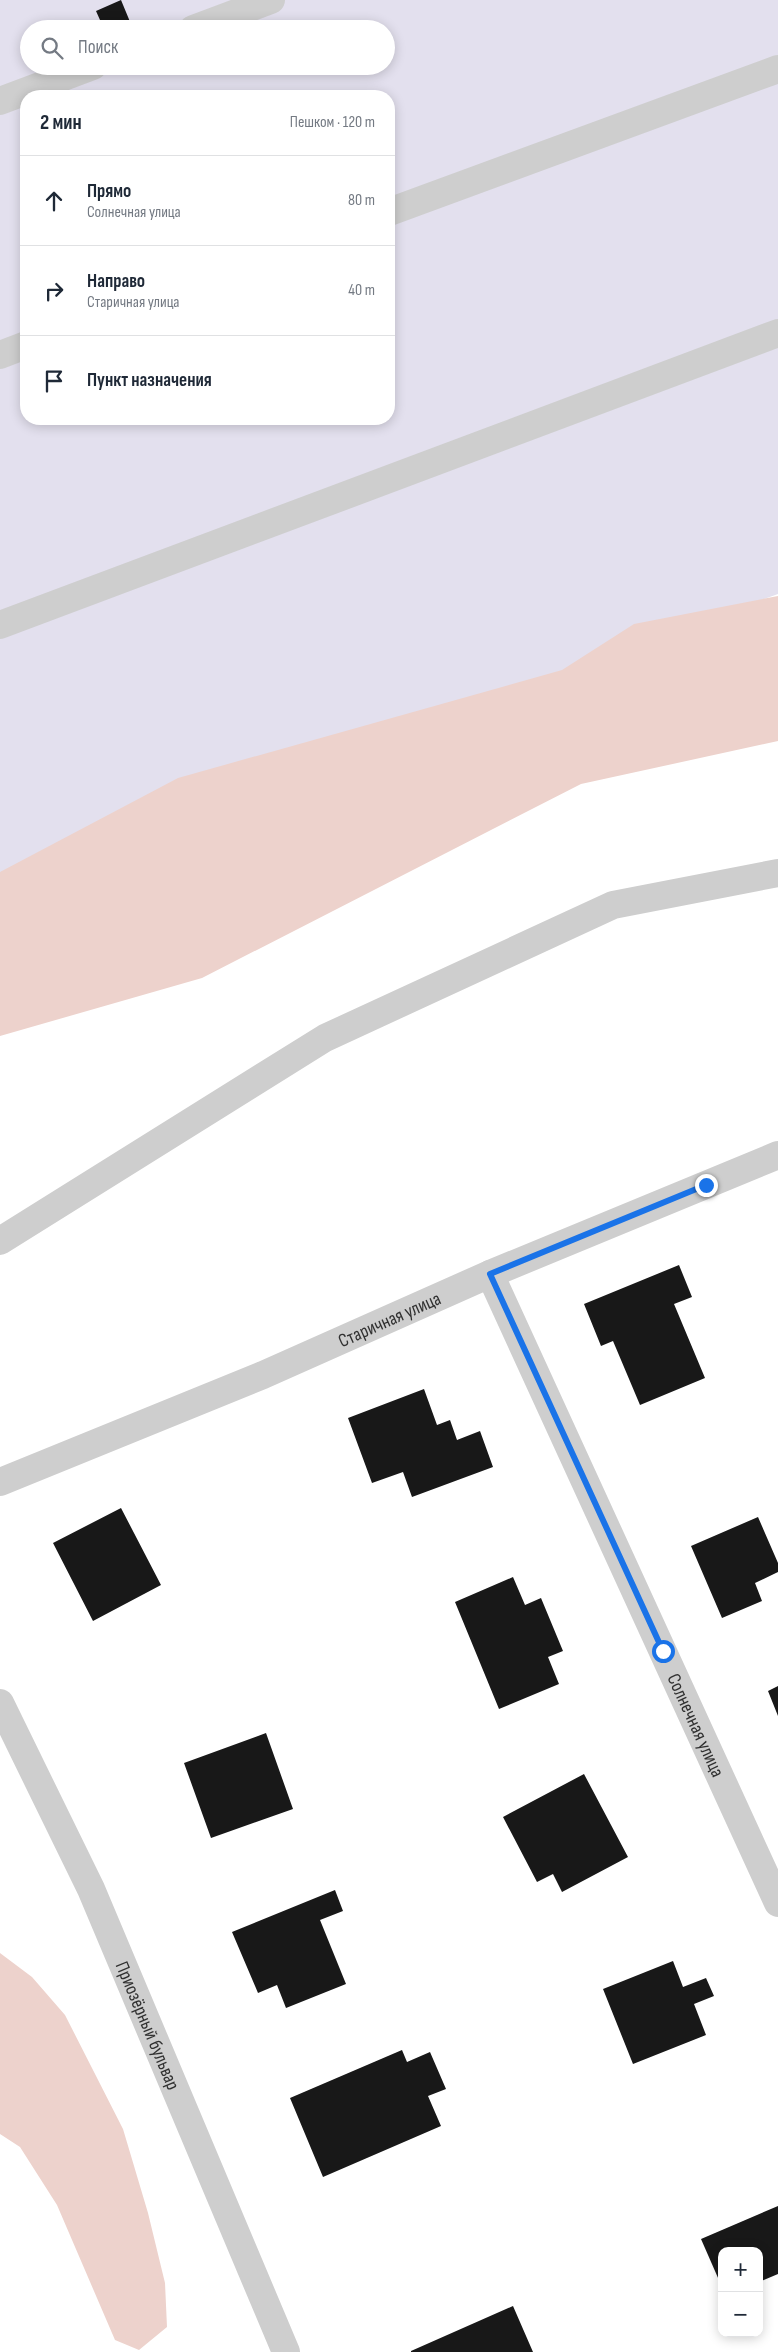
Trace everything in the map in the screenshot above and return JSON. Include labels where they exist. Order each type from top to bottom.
[{"type":"street","points":[[217,20],[271,0]]},
{"type":"street","points":[[395,210],[778,69]]},
{"type":"street","points":[[29,90],[68,75]]},
{"type":"street","points":[[0,101],[20,93]]},
{"type":"street","points":[[0,625],[778,333]]},
{"type":"street","points":[[0,355],[20,347]]},
{"type":"street","points":[[0,1241],[325,1038],[613,905],[778,873]]},
{"type":"street","name":"Старичная улица","points":[[0,1482],[262,1375],[490,1274],[778,1155]]},
{"type":"street","name":"Солнечная улица","points":[[490,1274],[778,1903]]},
{"type":"street","name":"Приозёрный бульвар","points":[[0,1702],[91,1889],[286,2352]]},
{"type":"shaded area","points":[[0,0],[778,0],[778,594],[725,613],[0,897]]},
{"type":"shaded area","points":[[778,596],[778,741],[581,784],[202,978],[0,1036],[0,872],[178,778],[562,670],[634,624]]},
{"type":"shaded area","points":[[0,1953],[32,1977],[65,2015],[123,2129],[148,2213],[165,2283],[167,2327],[139,2350],[115,2340],[57,2205],[20,2147],[0,2134]]},
{"type":"building","points":[[121,0],[129,20],[100,20],[96,11]]},
{"type":"building","points":[[679,1265],[692,1297],[674,1304],[705,1378],[640,1405],[613,1341],[601,1346],[584,1304]]},
{"type":"building","points":[[424,1389],[437,1425],[450,1420],[457,1440],[480,1431],[493,1467],[412,1497],[403,1472],[372,1483],[348,1418]]},
{"type":"building","points":[[121,1508],[161,1585],[93,1621],[53,1543]]},
{"type":"building","points":[[758,1517],[778,1563],[778,1572],[755,1583],[762,1601],[722,1618],[691,1546]]},
{"type":"building","points":[[513,1577],[525,1605],[541,1598],[563,1651],[548,1657],[559,1684],[499,1709],[455,1602]]},
{"type":"building","points":[[778,1686],[778,1716],[768,1691]]},
{"type":"building","points":[[266,1733],[293,1809],[211,1838],[184,1763]]},
{"type":"building","points":[[584,1774],[628,1857],[562,1892],[553,1874],[537,1882],[503,1817]]},
{"type":"building","points":[[335,1890],[343,1911],[320,1920],[346,1984],[286,2008],[277,1985],[258,1993],[232,1932]]},
{"type":"building","points":[[673,1961],[683,1987],[706,1978],[714,1996],[694,2004],[706,2035],[633,2064],[603,1989]]},
{"type":"building","points":[[402,2050],[407,2062],[430,2052],[446,2089],[428,2096],[441,2126],[323,2177],[290,2098]]},
{"type":"building","points":[[778,2206],[778,2274],[763,2280],[763,2247],[718,2247],[718,2278],[701,2239]]},
{"type":"building","points":[[513,2306],[533,2352],[411,2352],[411,2351]]},
{"type":"route","points":[[663,1651],[490,1274],[706,1185]]}]
